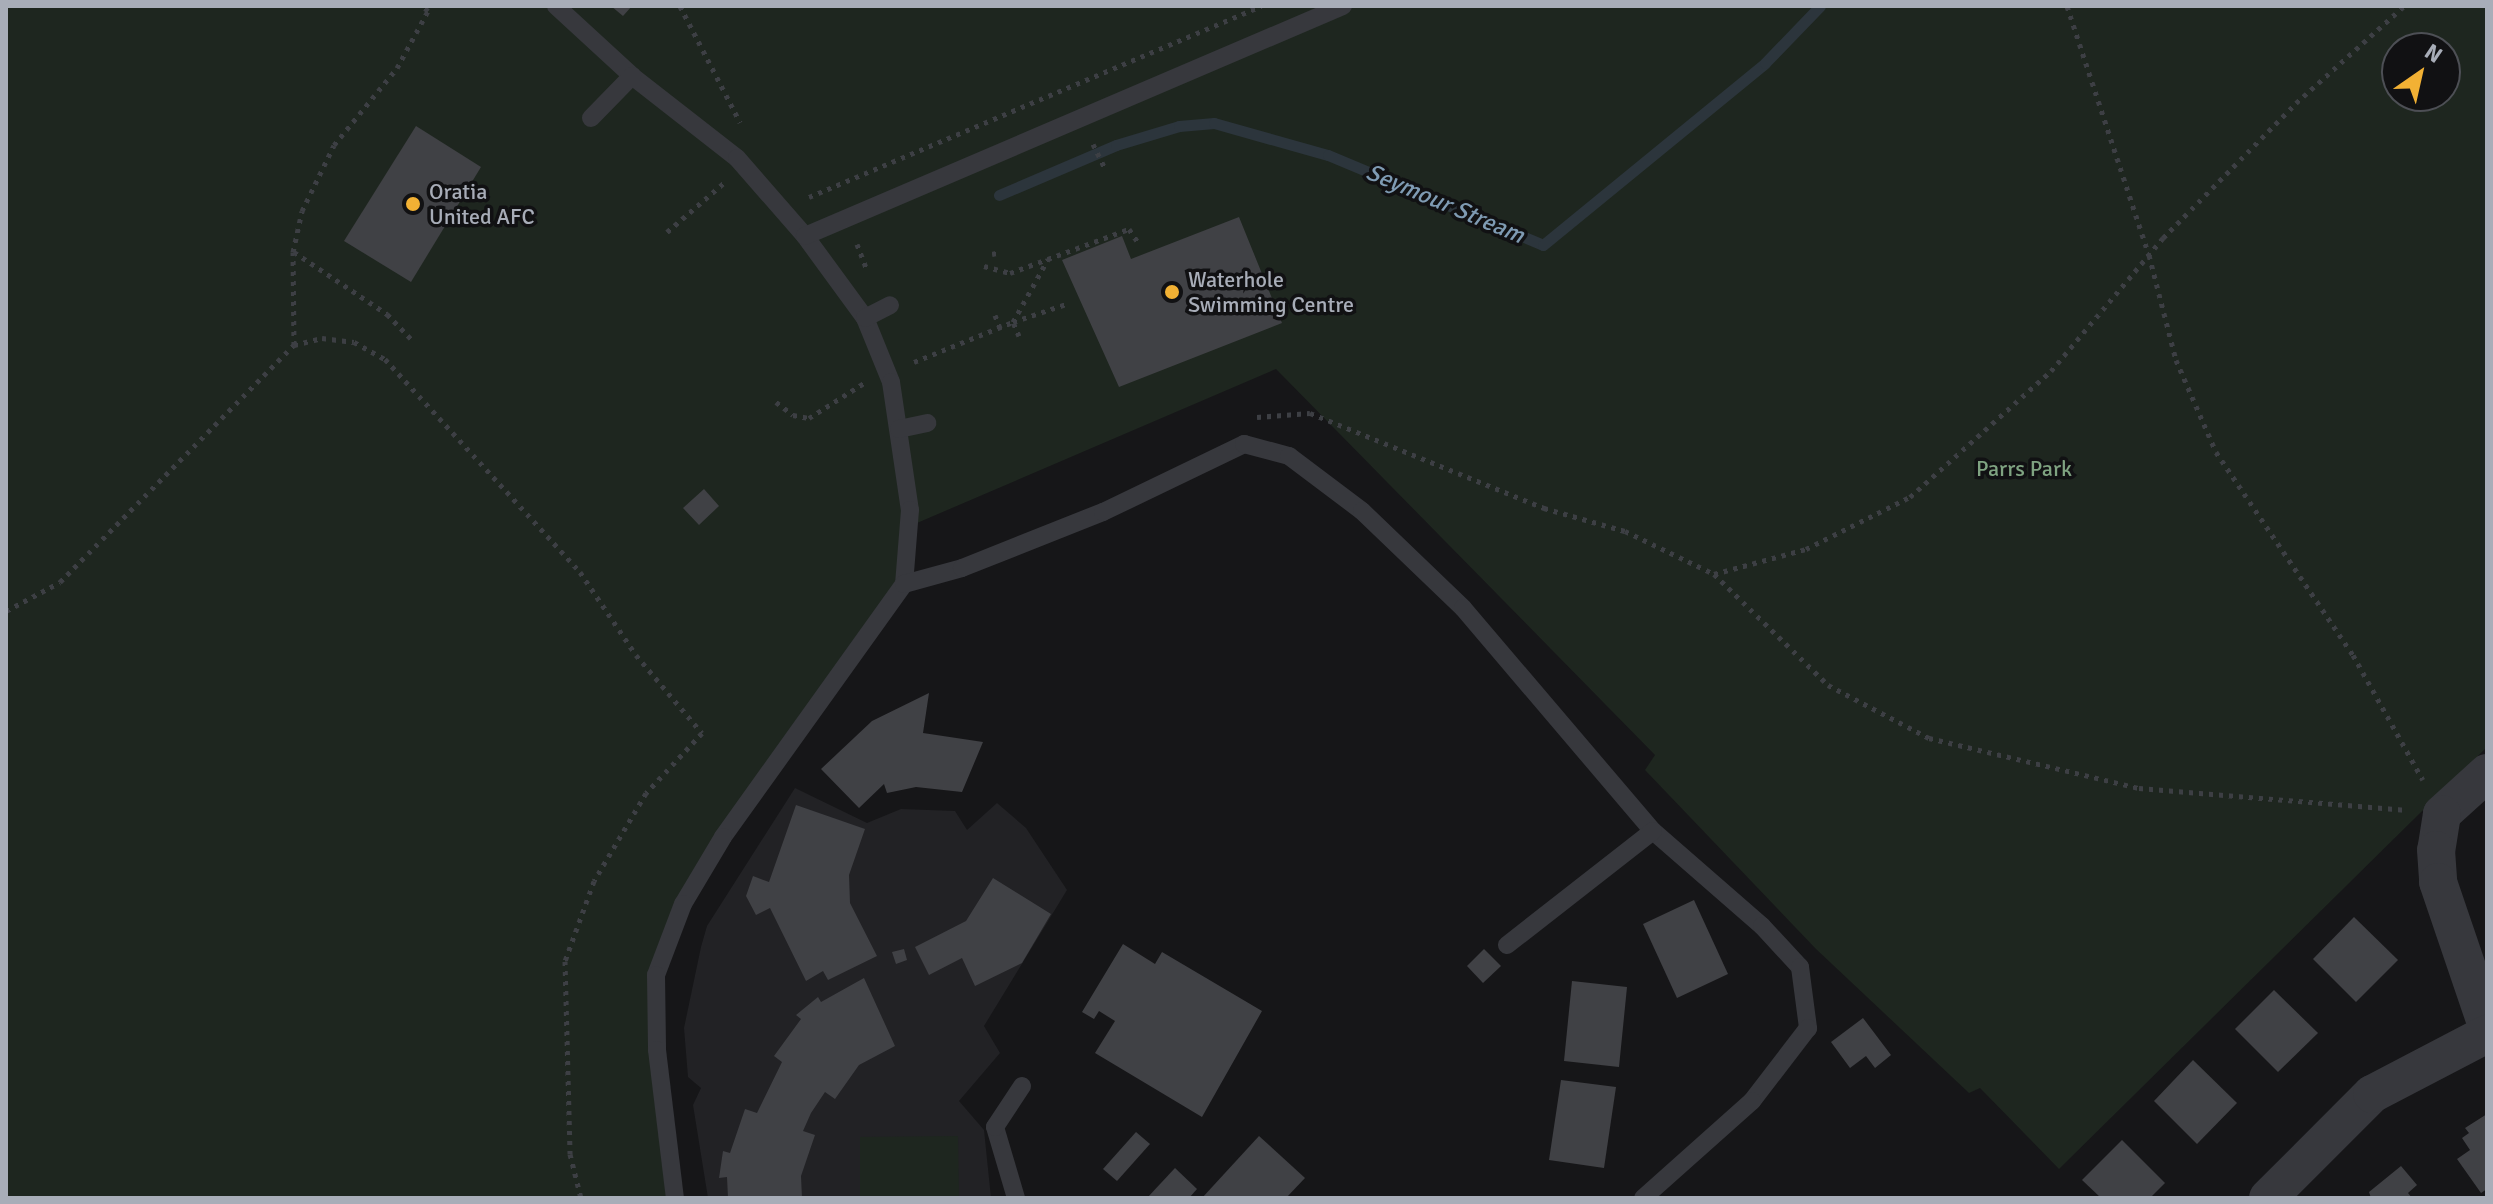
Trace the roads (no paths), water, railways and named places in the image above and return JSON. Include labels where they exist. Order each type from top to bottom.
[{"type":"street","points":[[2487,773],[2442,814],[2436,850],[2438,882],[2487,1026]]},
{"type":"street","points":[[2268,1198],[2372,1094],[2487,1034]]},
{"type":"lane","points":[[556,6],[632,76],[737,158],[805,236],[865,318],[891,382],[910,510],[904,584],[723,837],[683,904],[656,975],[657,1050],[675,1198]]},
{"type":"lane","points":[[805,236],[1343,6]]},
{"type":"lane","points":[[591,118],[632,76]]},
{"type":"lane","points":[[865,318],[890,305]]},
{"type":"lane","points":[[899,429],[927,423]]},
{"type":"lane","points":[[904,584],[962,568],[1103,512],[1244,444],[1289,456],[1362,511],[1463,608],[1653,831],[1762,926],[1800,967],[1808,1028],[1752,1101],[1643,1198]]},
{"type":"lane","points":[[1507,945],[1653,831]]},
{"type":"lane","points":[[1016,1198],[995,1127],[1022,1086]]},
{"type":"waterway","name":"Seymour Stream","points":[[999,195],[1116,145],[1179,126],[1214,123],[1328,155],[1543,245],[1765,63],[1820,6]]},
{"type":"place","name":"Oratia United AFC","points":[[413,204]]},
{"type":"place","name":"Waterhole Swimming Centre","points":[[1172,292]]},
{"type":"park label","name":"Parrs Park","points":[[2024,469]]}]
